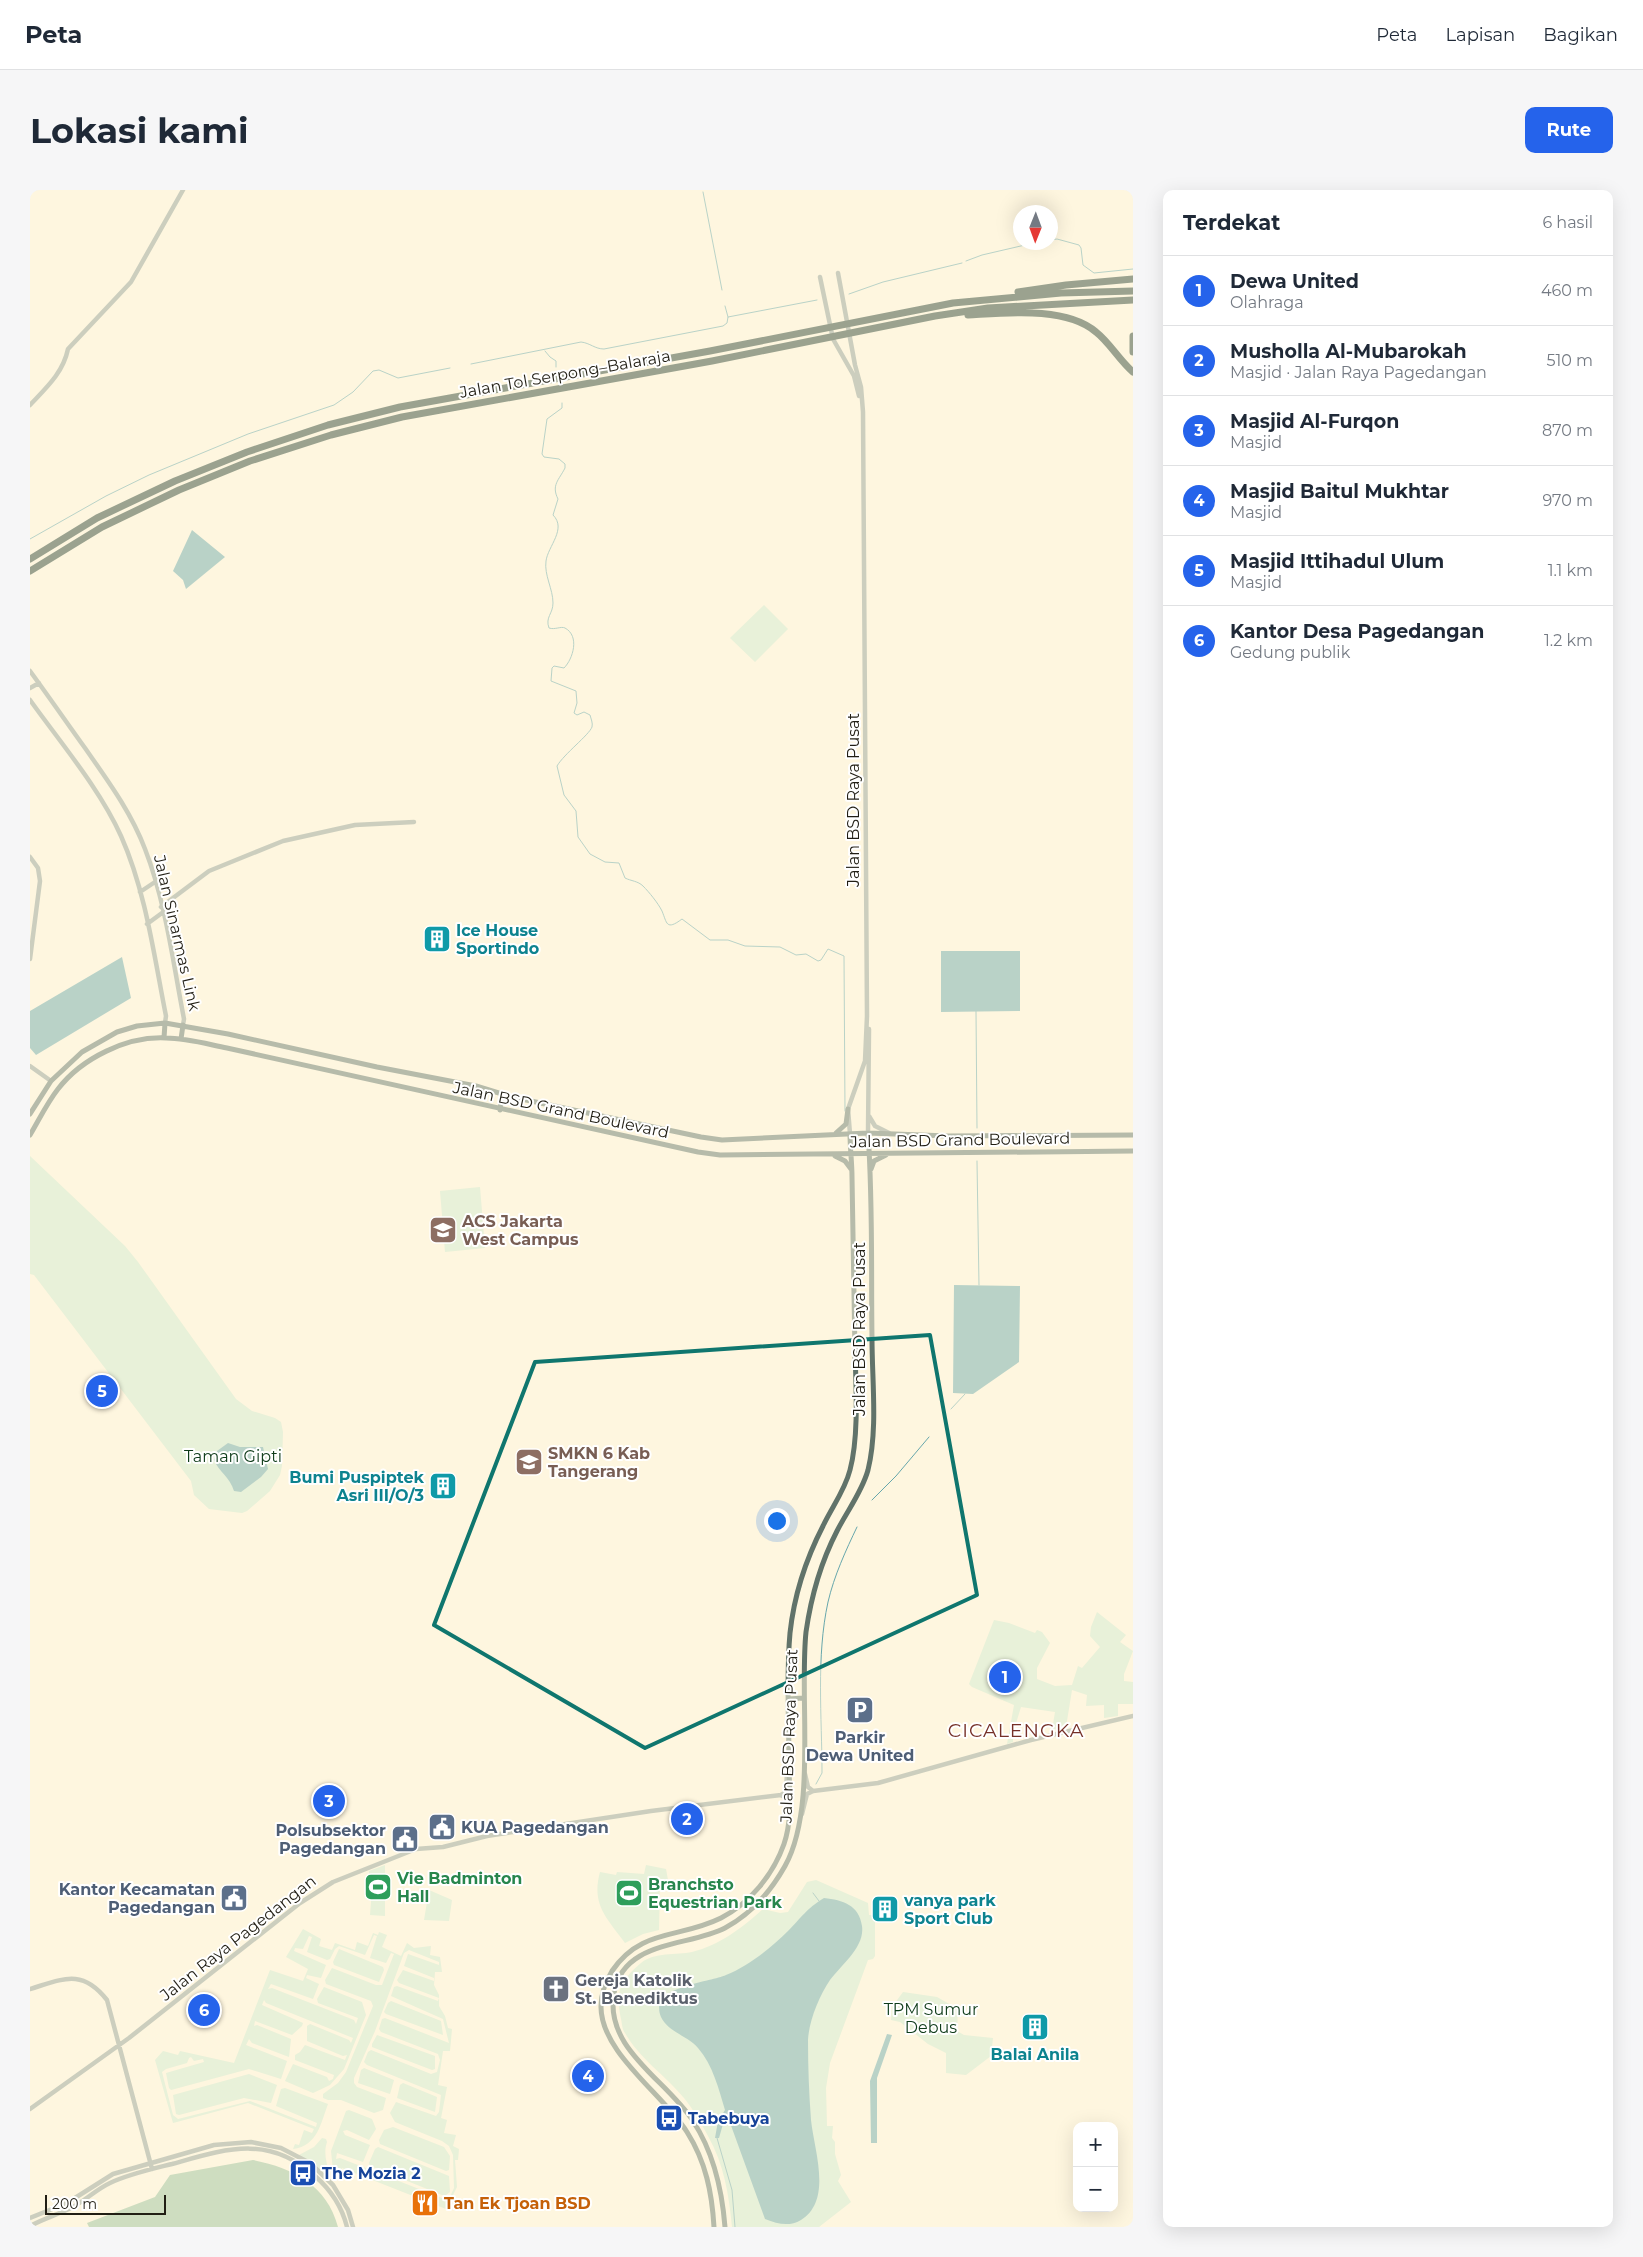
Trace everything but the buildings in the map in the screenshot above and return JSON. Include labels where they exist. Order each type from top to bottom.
[{"type":"highway","points":[[954,303],[1066,285],[1133,279]]},
{"type":"highway","name":"Jalan Tol Serpong–Balaraja","points":[[30,559],[97,518],[175,481],[247,452],[328,425],[400,407],[710,351],[954,303],[1061,293],[1133,291]]},
{"type":"highway","name":"Jalan Tol Serpong–Balaraja","points":[[30,571],[102,526],[180,490],[250,461],[331,434],[402,417],[712,361],[936,316],[988,308],[1133,300]]},
{"type":"highway","points":[[936,316],[1018,314],[1071,318],[1096,332],[1133,372]]},
{"type":"highway","points":[[1133,336],[1133,352]]},
{"type":"main road","name":"Jalan BSD Grand Boulevard","points":[[30,1114],[51,1081],[82,1052],[104,1038],[137,1026],[165,1024],[183,1025],[476,1086],[502,1095],[722,1140],[850,1134],[948,1136],[1133,1135]]},
{"type":"main road","points":[[164,1038],[165,1024]]},
{"type":"main road","points":[[181,1039],[183,1025]]},
{"type":"main road","name":"Jalan BSD Grand Boulevard","points":[[30,1135],[59,1088],[86,1063],[120,1046],[139,1040],[164,1038],[181,1039],[500,1110],[720,1155],[1133,1151]]},
{"type":"main road","points":[[500,1110],[502,1095]]},
{"type":"main road","points":[[828,1135],[842,1130],[846,1124],[848,1109]]},
{"type":"main road","name":"Jalan BSD Raya Pusat","points":[[714,2227],[711,2193],[706,2170],[697,2149],[669,2107],[620,2055],[609,2038],[602,2020],[600,2006],[610,1975],[628,1952],[644,1941],[691,1930],[721,1918],[742,1904],[769,1875],[784,1844],[789,1816],[789,1655],[796,1600],[805,1567],[815,1542],[846,1482],[852,1459],[856,1379],[852,1154],[850,1134]]},
{"type":"main road","name":"Jalan BSD Raya Pusat","points":[[724,2227],[721,2188],[713,2161],[700,2132],[682,2106],[632,2053],[616,2027],[613,1995],[616,1985],[628,1966],[635,1959],[656,1948],[711,1934],[747,1913],[776,1882],[793,1848],[801,1815],[804,1653],[812,1601],[828,1549],[864,1482],[871,1454],[870,1154],[868,1134]]},
{"type":"main road","points":[[830,1154],[841,1158],[852,1172]]},
{"type":"main road","points":[[870,1172],[874,1161],[889,1154]]},
{"type":"main road","points":[[789,1699],[803,1698]]},
{"type":"main road","points":[[784,1844],[793,1848]]},
{"type":"main road","points":[[620,1960],[628,1966]]},
{"type":"street","points":[[30,404],[59,371],[66,359],[68,349],[131,282],[183,190]]},
{"type":"street","points":[[838,273],[855,365],[861,387],[863,412]]},
{"type":"street","points":[[820,278],[830,330],[833,339],[854,376],[863,412]]},
{"type":"street","name":"Jalan BSD Raya Pusat","points":[[863,412],[867,1016]]},
{"type":"street","name":"Jalan Sinarmas Link","points":[[30,671],[124,806],[145,848],[161,906],[184,1020],[183,1025]]},
{"type":"street","points":[[30,688],[39,683]]},
{"type":"street","name":"Jalan Sinarmas Link","points":[[30,700],[110,814],[129,854],[147,924],[166,1016],[165,1024]]},
{"type":"street","points":[[161,906],[209,871],[283,841],[355,826],[414,822]]},
{"type":"street","points":[[30,857],[38,868],[40,881],[30,959]]},
{"type":"street","points":[[140,892],[155,882]]},
{"type":"street","points":[[147,924],[162,913]]},
{"type":"street","points":[[850,1134],[848,1109],[865,1061],[867,1016]]},
{"type":"street","points":[[867,1016],[870,1074],[868,1134]]},
{"type":"street","points":[[30,1066],[51,1081]]},
{"type":"street","points":[[868,1113],[875,1126],[890,1134]]},
{"type":"street","points":[[801,1815],[807,1794],[813,1791],[878,1783],[1031,1740],[1133,1716]]},
{"type":"street","points":[[789,1765],[786,1792],[781,1795],[786,1798],[789,1816]]},
{"type":"street","points":[[803,1770],[808,1787],[813,1791]]},
{"type":"street","name":"Jalan Raya Pagedangan","points":[[30,2109],[129,2038],[301,1902],[333,1882],[408,1851],[462,1844],[487,1836],[651,1811],[740,1798],[781,1795]]},
{"type":"street","points":[[30,1989],[64,1979],[78,1979],[92,1984],[107,2000],[152,2169]]},
{"type":"street","points":[[30,2218],[67,2203],[113,2174],[150,2162],[225,2143],[251,2142],[281,2148],[302,2158],[319,2170],[337,2191],[351,2217],[353,2227]]},
{"type":"street","points":[[30,2226],[70,2209],[110,2183],[224,2149],[254,2148],[280,2154],[308,2170],[334,2196],[347,2227]]},
{"type":"street","points":[[345,2219],[351,2217]]},
{"type":"highlighted area","points":[[930,1335],[977,1595],[645,1748],[434,1625],[535,1362]]},
{"type":"green space","points":[[764,605],[788,629],[755,662],[730,638]]},
{"type":"green space","name":"Taman Gipti","points":[[30,1156],[125,1246],[236,1399],[252,1411],[275,1418],[281,1422],[283,1432],[280,1475],[270,1491],[247,1511],[242,1513],[209,1509],[194,1495],[191,1481],[34,1275],[30,1274]]},
{"type":"green space","points":[[480,1187],[485,1248],[445,1252],[440,1191]]},
{"type":"green space","points":[[1097,1612],[1126,1635],[1120,1642],[1133,1651],[1124,1674],[1124,1681],[1133,1682],[1133,1704],[1118,1704],[1118,1716],[1104,1718],[1104,1705],[1086,1706],[1087,1695],[1072,1690],[1066,1727],[1052,1730],[1055,1712],[1021,1707],[1013,1733],[1013,1742],[1007,1744],[1014,1705],[969,1684],[994,1620],[1009,1623],[1035,1633],[1037,1630],[1042,1632],[1050,1643],[1037,1668],[1037,1679],[1055,1686],[1072,1685],[1078,1666],[1082,1668],[1100,1647],[1090,1636],[1091,1627]]},
{"type":"green space","name":"Vie Badminton Hall","points":[[385,1865],[385,1916],[370,1915],[369,1871]]},
{"type":"green space","name":"Branchsto Equestrian Park","points":[[646,1865],[666,1869],[668,1880],[660,1880],[659,1930],[643,1934],[625,1943],[607,1918],[599,1902],[598,1884],[600,1872],[616,1875],[617,1872],[644,1874]]},
{"type":"green space","points":[[816,1880],[868,1903],[869,1915],[875,1915],[875,1956],[873,1959],[868,1960],[830,2063],[826,2088],[827,2126],[833,2126],[832,2138],[835,2142],[835,2154],[841,2175],[838,2181],[851,2202],[819,2227],[732,2227],[725,2180],[714,2147],[687,2102],[645,2059],[624,2031],[619,2009],[619,1994],[628,1975],[646,1959],[659,1955],[692,1952],[712,1945],[739,1929],[763,1909],[780,1913],[788,1912],[807,1882]]},
{"type":"green space","points":[[429,1890],[452,1900],[449,1921],[424,1920]]},
{"type":"green space","points":[[303,1929],[321,1939],[319,1946],[332,1950],[335,1943],[355,1950],[357,1942],[368,1946],[373,1933],[378,1935],[379,1932],[387,1935],[382,1947],[401,1956],[407,1943],[414,1948],[431,1946],[430,1955],[440,1957],[442,1972],[435,1972],[434,1985],[439,1998],[399,1983],[397,1980],[403,1970],[434,1981],[434,1978],[404,1966],[408,1954],[439,1965],[439,1962],[409,1950],[404,1953],[375,2031],[354,2078],[354,2083],[357,2087],[386,2098],[383,2110],[374,2113],[341,2100],[323,2098],[323,2094],[338,2083],[346,2072],[373,2006],[371,2001],[326,1984],[325,1980],[332,1968],[376,1985],[382,1985],[394,1954],[391,1953],[386,1963],[370,1958],[377,1936],[374,1935],[365,1955],[339,1946],[335,1949],[330,1959],[327,1960],[307,1952],[312,1937],[309,1936],[303,1949],[295,1948],[294,1951],[326,1965],[321,1978],[307,1975],[306,1978],[319,1984],[313,1999],[271,1984],[268,1989],[272,1988],[354,2020],[356,2024],[358,2018],[318,2003],[317,1999],[324,1987],[362,2002],[366,2015],[344,2069],[330,2085],[313,2093],[285,2081],[293,2064],[327,2077],[329,2081],[333,2079],[334,2075],[295,2060],[295,2055],[305,2045],[345,2060],[347,2055],[343,2056],[307,2041],[307,2026],[310,2024],[349,2040],[351,2043],[353,2038],[266,2003],[264,2000],[262,2005],[303,2023],[292,2035],[255,2021],[254,2026],[257,2025],[291,2039],[289,2057],[252,2043],[249,2039],[246,2045],[287,2061],[281,2079],[249,2069],[171,2090],[166,2073],[204,2062],[203,2059],[194,2061],[191,2057],[187,2063],[162,2072],[173,2115],[178,2119],[250,2101],[316,2127],[317,2123],[276,2106],[281,2089],[285,2088],[328,2104],[313,2138],[301,2147],[293,2149],[295,2144],[299,2145],[304,2130],[312,2133],[314,2129],[248,2103],[173,2123],[155,2060],[163,2051],[178,2055],[180,2051],[234,2063],[270,1970],[303,1981],[308,1969],[286,1957]]},
{"type":"green space","points":[[339,1949],[383,1967],[384,1970],[379,1982],[334,1965],[333,1962]]},
{"type":"green space","points":[[397,1986],[438,2001],[439,1998],[439,2006],[445,2016],[448,2028],[452,2029],[450,2051],[443,2051],[438,2085],[447,2087],[441,2118],[447,2120],[444,2133],[456,2135],[453,2146],[459,2149],[458,2160],[455,2160],[457,2187],[446,2209],[342,2168],[339,2179],[334,2180],[331,2151],[346,2111],[349,2110],[372,2119],[376,2129],[369,2140],[347,2130],[343,2131],[345,2135],[370,2145],[363,2162],[337,2153],[336,2159],[340,2158],[442,2198],[450,2197],[454,2188],[453,2155],[449,2146],[442,2141],[395,2122],[390,2113],[396,2102],[436,2116],[439,2112],[441,2095],[367,2065],[364,2062],[368,2052],[371,2050],[431,2074],[437,2072],[440,2060],[438,2054],[381,2032],[379,2029],[382,2019],[385,2018],[449,2043],[443,2019],[391,1996],[394,1987]]},
{"type":"green space","name":"TPM Sumur Debus","points":[[903,1992],[937,1997],[958,2009],[957,2031],[964,2035],[993,2038],[991,2056],[966,2075],[946,2073],[946,2053],[928,2044],[900,2022],[891,2020],[892,2007]]},
{"type":"green space","points":[[391,2001],[441,2021],[443,2035],[386,2014],[384,2012]]},
{"type":"green space","points":[[377,2035],[435,2056],[435,2069],[432,2070],[372,2047]]},
{"type":"green space","points":[[364,2068],[394,2080],[390,2094],[358,2083],[361,2070]]},
{"type":"green space","points":[[249,2074],[277,2085],[271,2103],[244,2098],[179,2115],[176,2114],[173,2095]]},
{"type":"green space","points":[[403,2083],[437,2097],[435,2112],[397,2098],[400,2085]]},
{"type":"green space","points":[[393,2127],[444,2147],[450,2156],[449,2170],[446,2171],[380,2144],[379,2140],[384,2130]]},
{"type":"green space","points":[[322,2138],[326,2139],[327,2142],[325,2152],[328,2168],[327,2175],[299,2155],[314,2147]]},
{"type":"green space","points":[[378,2147],[449,2176],[450,2192],[442,2195],[370,2166],[369,2163],[375,2149]]},
{"type":"green space","points":[[253,2160],[282,2168],[295,2174],[317,2189],[333,2212],[338,2227],[89,2227],[87,2223],[155,2197],[170,2175]]},
{"type":"water","points":[[192,530],[225,557],[186,589],[183,580],[173,571]]},
{"type":"water","points":[[941,951],[1020,951],[1020,1011],[941,1012]]},
{"type":"water","points":[[122,957],[131,998],[36,1055],[30,1048],[30,1011]]},
{"type":"water","points":[[954,1285],[1020,1286],[1019,1362],[973,1394],[953,1393]]},
{"type":"water","points":[[228,1443],[240,1447],[263,1447],[268,1469],[261,1477],[241,1492],[234,1491],[230,1482],[214,1460],[217,1451]]},
{"type":"water","points":[[824,1898],[844,1902],[854,1908],[860,1919],[862,1934],[856,1948],[826,1986],[818,2001],[810,2025],[808,2070],[811,2120],[818,2160],[819,2187],[811,2211],[797,2222],[783,2224],[765,2219],[729,2120],[723,2124],[719,2138],[715,2138],[718,2121],[725,2110],[712,2070],[694,2044],[664,2022],[659,2007],[663,1998],[671,1992],[682,1987],[726,1975],[751,1962],[774,1944],[808,1910]]},
{"type":"water","points":[[887,2034],[892,2035],[877,2078],[877,2143],[871,2143],[870,2081]]},
{"type":"waterway","points":[[703,192],[722,290]]},
{"type":"waterway","points":[[1058,239],[1079,245],[1083,265],[1094,273],[1133,269]]},
{"type":"waterway","points":[[966,261],[1013,248]]},
{"type":"waterway","points":[[849,294],[883,282],[962,263]]},
{"type":"waterway","points":[[471,364],[581,342],[604,349],[723,326],[727,323],[728,317],[817,300]]},
{"type":"waterway","points":[[725,306],[728,317]]},
{"type":"waterway","points":[[545,351],[556,361],[556,367]]},
{"type":"waterway","points":[[30,539],[106,496],[149,475],[248,434],[334,405],[353,392],[373,371],[379,370],[398,378],[450,368]]},
{"type":"waterway","points":[[562,403],[562,408],[547,419],[542,454],[544,457],[559,459],[565,464],[555,490],[558,499],[553,515],[557,520],[558,526],[556,538],[546,561],[547,577],[553,603],[548,624],[549,628],[553,629],[565,628],[570,632],[574,642],[570,659],[564,668],[554,666],[552,668],[551,681],[576,691],[577,703],[574,713],[577,715],[584,712],[590,715],[592,724],[590,730],[557,766],[564,795],[576,811],[578,837],[590,854],[605,862],[619,863],[625,878],[637,882],[651,894],[662,911],[666,922],[670,925],[682,919],[710,940],[728,940],[745,946],[780,947],[796,955],[806,954],[818,961],[821,960],[828,949],[844,956],[845,1111]]},
{"type":"waterway","points":[[976,1011],[977,1128]]},
{"type":"waterway","points":[[977,1161],[979,1285]]},
{"type":"waterway","points":[[951,1409],[965,1394]]},
{"type":"waterway","points":[[872,1500],[896,1476],[929,1437]]},
{"type":"waterway","points":[[816,1784],[822,1773],[821,1666],[824,1623],[834,1583],[857,1527]]},
{"type":"waterway","points":[[813,1893],[819,1901]]},
{"type":"waterway","points":[[717,2138],[732,2190],[735,2227]]},
{"type":"place","name":"Ice House Sportindo","points":[[437,939]]},
{"type":"place","name":"ACS Jakarta West Campus","points":[[443,1230]]},
{"type":"place","name":"Masjid Ittihadul Ulum","points":[[102,1391]]},
{"type":"place","name":"SMKN 6 Kab Tangerang","points":[[529,1462]]},
{"type":"place","name":"Bumi Puspiptek Asri III/O/3","points":[[443,1486]]},
{"type":"place","name":"Dewa United","points":[[1005,1677]]},
{"type":"place","name":"Parkir Dewa United","points":[[860,1710]]},
{"type":"place","name":"Masjid Al-Furqon","points":[[329,1801]]},
{"type":"place","name":"Musholla Al-Mubarokah","points":[[687,1819]]},
{"type":"place","name":"KUA Pagedangan","points":[[442,1827]]},
{"type":"place","name":"Polsubsektor Pagedangan","points":[[405,1839]]},
{"type":"place","name":"Vie Badminton Hall","points":[[378,1887]]},
{"type":"place","name":"Branchsto Equestrian Park","points":[[629,1893]]},
{"type":"place","name":"Kantor Kecamatan Pagedangan","points":[[234,1898]]},
{"type":"place","name":"vanya park Sport Club","points":[[885,1909]]},
{"type":"place","name":"Gereja Katolik St. Benediktus","points":[[556,1989]]},
{"type":"place","name":"Kantor Desa Pagedangan","points":[[204,2010]]},
{"type":"place","name":"Balai Anila","points":[[1035,2027]]},
{"type":"place","name":"Masjid Baitul Mukhtar","points":[[588,2076]]},
{"type":"place","name":"Tabebuya","points":[[669,2118]]},
{"type":"place","name":"The Mozia 2","points":[[303,2173]]},
{"type":"place","name":"Tan Ek Tjoan BSD","points":[[425,2203]]},
{"type":"district","name":"CICALENGKA","points":[[1016,1730]]}]
